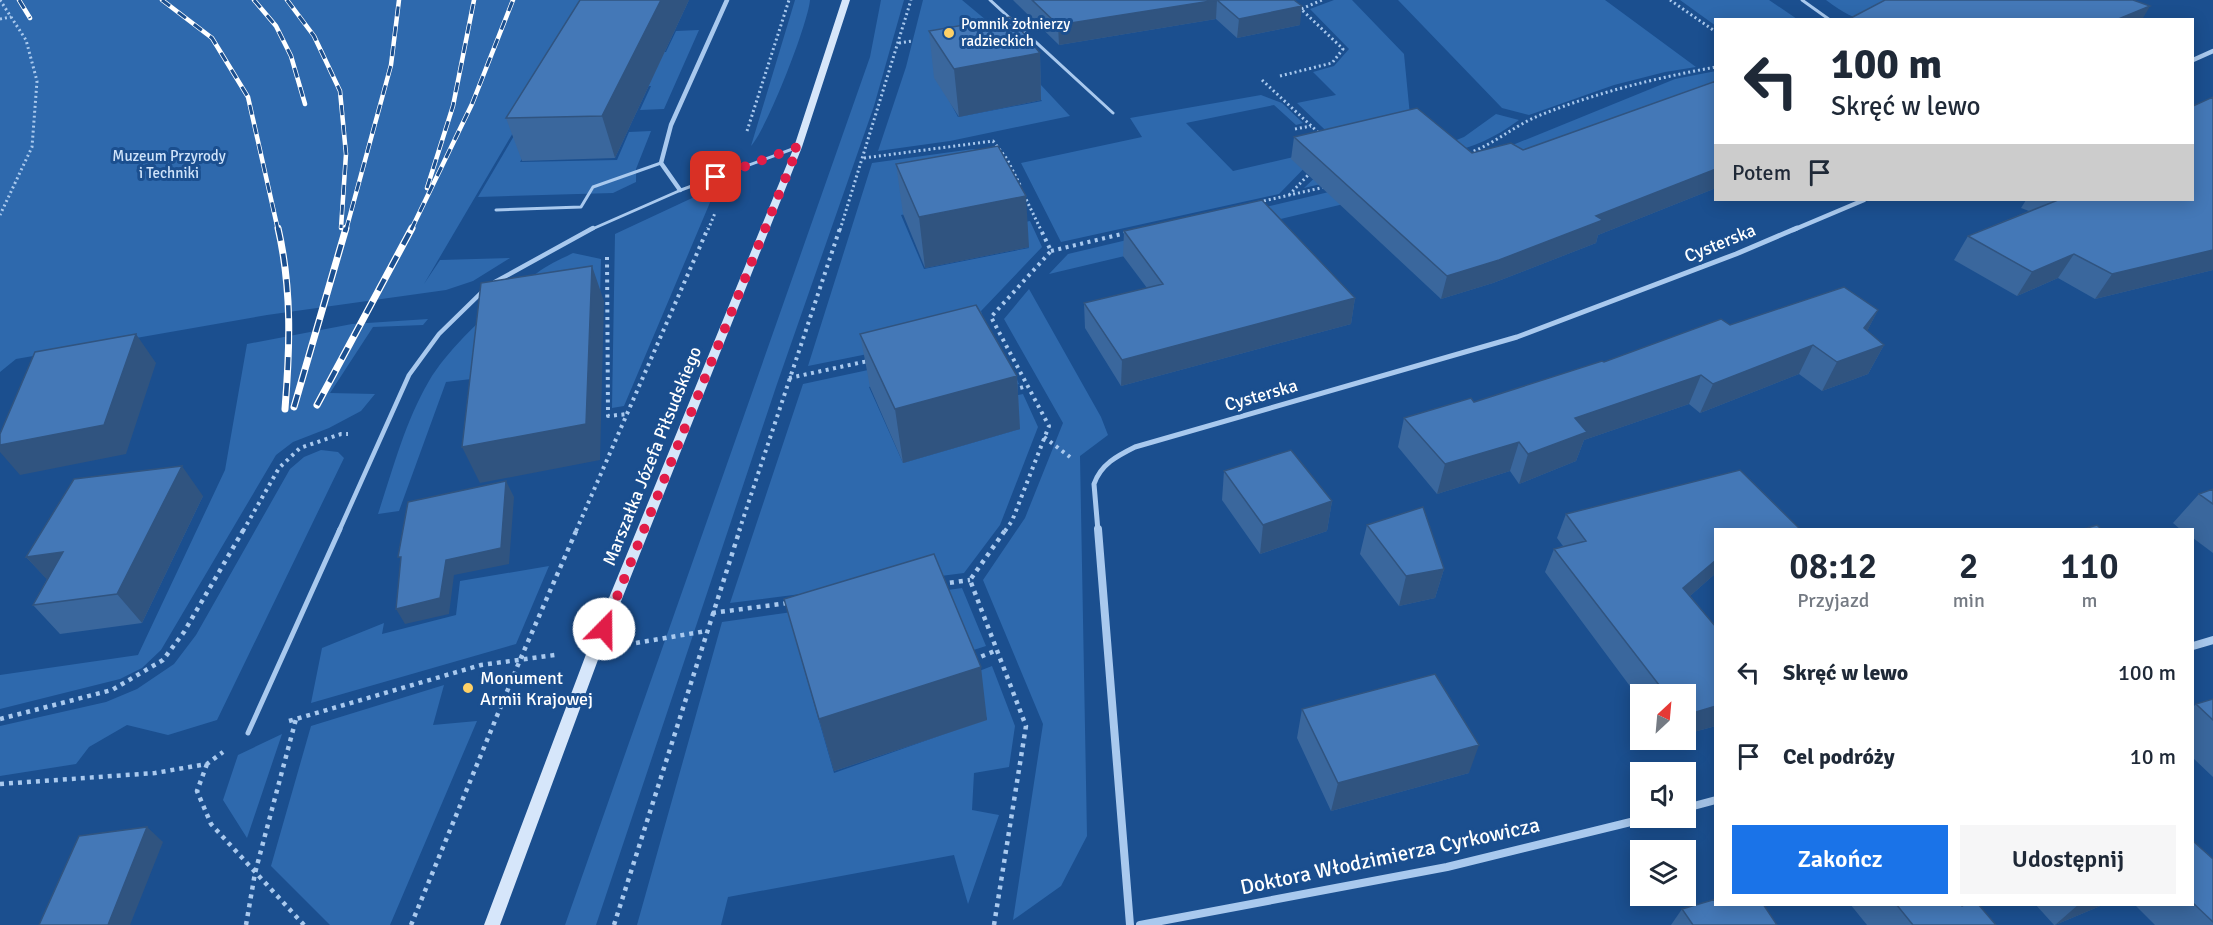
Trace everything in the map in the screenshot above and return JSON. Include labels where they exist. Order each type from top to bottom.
[{"type":"street","points":[[680,190],[661,163],[671,125],[726,0]]},
{"type":"street","name":"Marszałka Józefa Piłsudskiego","points":[[492,925],[600,638],[798,147],[846,0]]},
{"type":"street","points":[[2194,60],[2213,51]]},
{"type":"street","name":"Cysterska","points":[[1130,925],[1094,484],[1096,476],[1107,461],[1135,447],[1517,337],[1736,254],[1862,201]]},
{"type":"street","points":[[2194,646],[2213,640]]},
{"type":"street","points":[[1696,805],[1714,801]]},
{"type":"street","name":"Doktora Włodzimierza Cyrkowicza","points":[[1140,925],[1447,867],[1630,822]]},
{"type":"lane","points":[[990,0],[1113,113]]},
{"type":"lane","points":[[1802,0],[1827,18]]},
{"type":"lane","points":[[493,283],[539,254],[680,190],[798,147]]},
{"type":"lane","points":[[496,210],[581,207],[593,187],[661,163]]},
{"type":"lane","points":[[249,733],[381,433],[409,375],[439,334],[485,290]]},
{"type":"path","points":[[0,0],[26,40],[37,81],[32,147],[0,215]]},
{"type":"path","points":[[411,925],[520,660],[734,170],[775,50],[789,0]]},
{"type":"path","points":[[614,925],[712,613],[864,158],[910,0]]},
{"type":"path","points":[[1280,76],[1332,63],[1343,49],[1301,9],[1322,0]]},
{"type":"path","points":[[1670,0],[1714,31]]},
{"type":"path","points":[[0,19],[11,17]]},
{"type":"path","points":[[899,43],[912,41]]},
{"type":"path","points":[[1461,155],[1486,147],[1535,117],[1579,100],[1670,75],[1714,67]]},
{"type":"path","points":[[1262,80],[1327,141]]},
{"type":"path","points":[[1295,129],[1311,126]]},
{"type":"path","points":[[864,158],[993,141],[1007,159],[1051,251]]},
{"type":"path","points":[[1288,195],[1311,172]]},
{"type":"path","points":[[1255,203],[1331,186]]},
{"type":"path","points":[[1024,218],[1034,216]]},
{"type":"path","points":[[606,224],[608,416],[628,414]]},
{"type":"path","points":[[935,584],[970,580],[1012,521],[1048,426],[991,317],[1051,251],[1134,232]]},
{"type":"path","points":[[989,337],[1001,335]]},
{"type":"path","points":[[789,378],[874,360]]},
{"type":"path","points":[[1010,391],[1027,386]]},
{"type":"path","points":[[0,718],[112,690],[163,660],[184,632],[279,468],[300,448],[341,434],[381,433]]},
{"type":"path","points":[[970,580],[1026,726],[994,925]]},
{"type":"path","points":[[712,613],[794,602]]},
{"type":"path","points":[[964,664],[997,650]]},
{"type":"path","points":[[249,733],[481,665],[520,660]]},
{"type":"path","points":[[246,925],[254,870],[296,719],[281,663]]},
{"type":"path","points":[[0,784],[155,773],[207,764],[197,791],[212,824],[304,925]]},
{"type":"green space","name":"Muzeum Przyrody i Techniki","points":[[0,0],[591,0],[424,284],[440,260],[510,258],[473,281],[446,290],[267,315],[16,359],[0,372]]},
{"type":"green space","points":[[594,0],[584,53],[666,52],[676,31],[699,30],[664,109],[640,110],[651,86],[562,88],[520,162],[617,160],[629,132],[651,131],[636,169],[636,182],[613,193],[478,197]]},
{"type":"green space","points":[[795,0],[810,0],[808,12],[786,76],[767,119],[751,146]]},
{"type":"green space","points":[[881,0],[904,0],[874,106],[777,384],[596,925],[565,925],[870,57]]},
{"type":"green space","points":[[923,0],[962,0],[1010,40],[937,78],[958,117],[1042,101],[1030,86],[1040,84],[1070,116],[950,141],[878,151],[906,67]]},
{"type":"green space","points":[[1334,0],[1352,0],[1404,54],[1411,126],[1431,158],[1304,188],[1345,149],[1297,103],[1336,95],[1313,72],[1334,66],[1349,49],[1310,9]]},
{"type":"green space","points":[[1398,0],[1605,0],[1696,67],[1614,85],[1529,115],[1502,108]]},
{"type":"green space","points":[[1680,0],[1769,0],[1796,18],[1714,18],[1714,25]]},
{"type":"green space","points":[[1826,0],[1910,0],[1872,18],[1857,18]]},
{"type":"green space","points":[[1714,71],[1714,93],[1596,144],[1049,274],[1068,254],[1493,153],[1675,79]]},
{"type":"green space","points":[[1261,95],[1282,103],[1303,123],[1296,125],[1274,105],[1186,123],[1233,171],[1315,152],[1318,154],[1279,194],[1061,242],[1021,163],[1142,137],[1130,118]]},
{"type":"green space","points":[[1496,114],[1519,120],[1483,141],[1445,154],[1454,141],[1464,137]]},
{"type":"green space","points":[[973,149],[997,156],[1027,215],[1012,217],[1001,195],[901,215],[924,269],[1029,248],[1016,224],[1030,221],[1042,247],[981,311],[987,330],[808,366],[872,163]]},
{"type":"green space","points":[[705,192],[714,193],[624,406],[612,408],[615,234]]},
{"type":"green space","points":[[573,253],[601,259],[600,299],[488,377],[446,382],[399,511],[378,514],[413,413],[429,381],[450,352],[508,296],[541,270]]},
{"type":"green space","points":[[1029,289],[1101,417],[1108,435],[1080,456],[1087,836],[1061,886],[1013,920],[1043,724],[983,580],[1025,518],[1063,423],[1004,319]]},
{"type":"green space","points":[[428,319],[423,325],[373,327],[330,393],[375,394],[361,411],[329,428],[293,442],[276,455],[161,650],[142,668],[120,679],[0,709],[0,675],[138,655],[225,470],[247,344],[352,324]]},
{"type":"green space","points":[[998,342],[1019,384],[997,389],[980,358],[869,387],[903,463],[1020,429],[1005,398],[1023,394],[1038,427],[1000,525],[964,573],[730,603],[803,384]]},
{"type":"green space","points":[[321,450],[338,452],[344,458],[217,720],[168,735],[127,725],[89,747],[76,764],[0,776],[0,726],[106,702],[137,689],[174,664],[196,635],[290,469],[304,457]]},
{"type":"green space","points":[[549,566],[516,644],[311,703],[322,648],[384,623],[382,634],[456,615],[460,581]]},
{"type":"green space","points":[[962,588],[986,646],[961,654],[799,651],[834,773],[987,719],[969,675],[992,666],[1015,726],[1009,767],[974,773],[972,810],[999,815],[968,904],[954,855],[728,897],[721,925],[637,925],[722,622]]},
{"type":"green space","points":[[444,685],[433,725],[477,721],[390,925],[330,925],[271,866],[311,726]]},
{"type":"green space","points":[[282,734],[247,838],[223,800],[238,755]]},
{"type":"building","points":[[580,0],[661,0],[602,116],[506,118]]},
{"type":"building","points":[[1032,0],[1217,0],[1058,25]]},
{"type":"building","points":[[1217,0],[1294,0],[1302,6],[1239,19]]},
{"type":"building","points":[[1885,0],[2133,0],[2150,6],[2121,18],[1851,18]]},
{"type":"building","points":[[1010,17],[1040,53],[954,69],[929,31]]},
{"type":"building","points":[[1714,82],[1714,170],[1596,216],[1603,220],[1499,260],[1447,276],[1294,137],[1417,108],[1472,153],[1511,143],[1523,150]]},
{"type":"building","points":[[2213,97],[2213,250],[2112,274],[2074,254],[2032,272],[1968,236],[2056,201],[2194,201],[2194,106]]},
{"type":"building","points":[[998,146],[1026,196],[919,217],[896,164]]},
{"type":"building","points":[[1262,200],[1355,298],[1122,360],[1084,303],[1163,284],[1124,231]]},
{"type":"building","points":[[592,266],[586,424],[462,447],[481,283]]},
{"type":"building","points":[[1844,287],[1878,310],[1864,328],[1884,345],[1837,362],[1813,345],[1713,384],[1701,375],[1575,418],[1587,432],[1528,454],[1519,442],[1445,464],[1404,418],[1471,398],[1474,402],[1604,362],[1721,319],[1730,325]]},
{"type":"building","points":[[976,305],[1017,376],[895,409],[860,334]]},
{"type":"building","points":[[136,334],[104,425],[0,445],[0,434],[35,352]]},
{"type":"building","points":[[1291,450],[1332,501],[1263,525],[1224,471]]},
{"type":"building","points":[[182,466],[117,594],[33,605],[63,552],[26,557],[74,479]]},
{"type":"building","points":[[1740,470],[1799,528],[1714,528],[1714,562],[1683,588],[1714,625],[1714,707],[1696,712],[1696,684],[1658,684],[1554,549],[1586,541],[1566,514]]},
{"type":"building","points":[[506,481],[501,548],[446,560],[440,598],[396,609],[401,557],[398,557],[408,502]]},
{"type":"building","points":[[2213,489],[2213,504],[2199,494]]},
{"type":"building","points":[[1423,507],[1444,569],[1406,576],[1367,525]]},
{"type":"building","points":[[934,554],[981,667],[819,719],[784,599]]},
{"type":"building","points":[[1435,674],[1479,745],[1338,783],[1302,709]]},
{"type":"building","points":[[2213,699],[2213,720],[2196,704]]},
{"type":"building","points":[[147,827],[108,925],[39,925],[79,836]]},
{"type":"building","points":[[2194,842],[2213,859],[2213,922],[2194,904]]},
{"type":"building","points":[[1714,900],[1714,906],[1764,906],[1777,925],[1693,925],[1682,909]]},
{"type":"building","points":[[1898,906],[1980,906],[1996,925],[1913,925]]},
{"type":"railway","points":[[19,0],[30,18]]},
{"type":"railway","points":[[162,0],[212,38],[248,97],[278,230]]},
{"type":"railway","points":[[254,0],[276,26],[291,56],[305,104]]},
{"type":"railway","points":[[287,0],[314,36],[340,91],[346,154],[341,228]]},
{"type":"railway","points":[[346,230],[391,65],[399,0]]},
{"type":"railway","points":[[427,188],[453,106],[474,0]]},
{"type":"railway","points":[[412,229],[472,104],[513,0]]},
{"type":"railway","points":[[278,228],[286,273],[289,318],[285,409]]},
{"type":"railway","points":[[294,407],[346,228]]},
{"type":"railway","points":[[317,405],[412,229]]},
{"type":"place","name":"Pomnik żołnierzy radzieckich","points":[[949,33]]},
{"type":"place","name":"Monument Armii Krajowej","points":[[468,688]]},
{"type":"route","points":[[604,629],[798,147],[716,177]]}]
